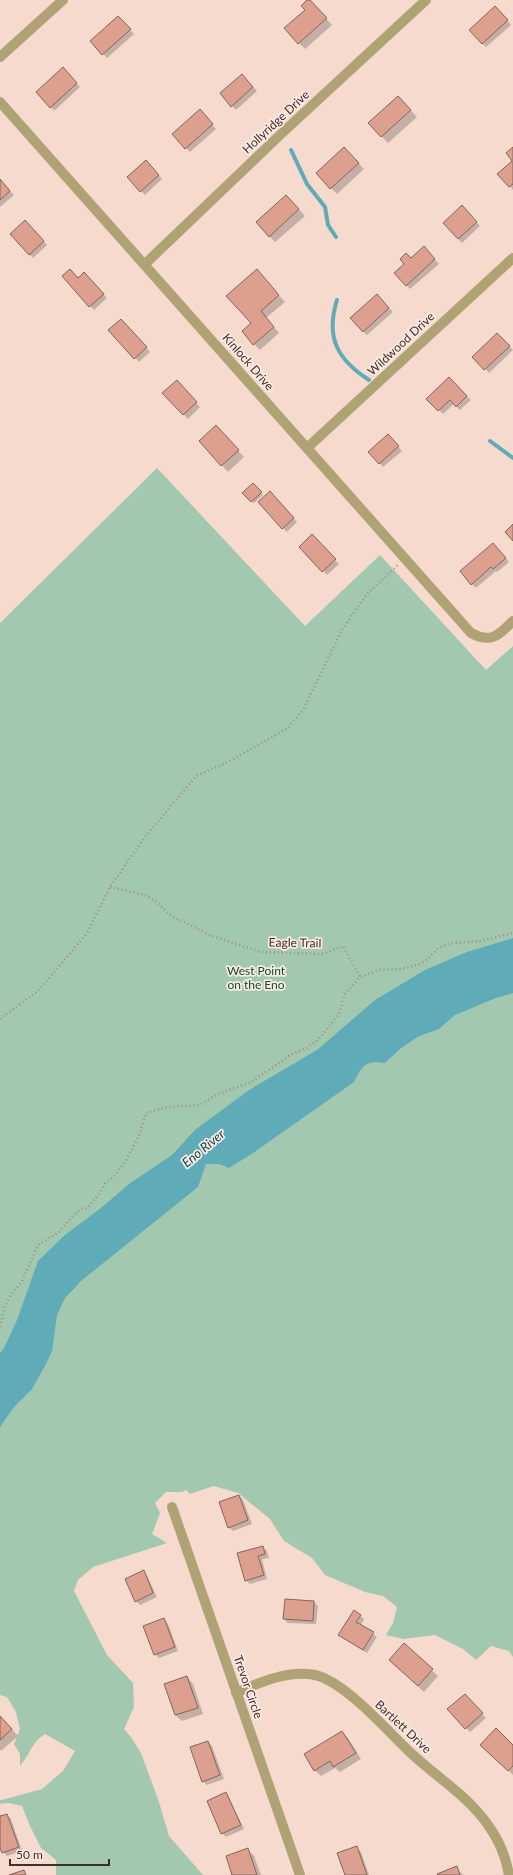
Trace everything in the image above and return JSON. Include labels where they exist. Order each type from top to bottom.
[{"type":"street","points":[[0,57],[63,0]]},
{"type":"street","name":"Hollyridge Drive","points":[[145,264],[269,145],[426,0]]},
{"type":"street","name":"Kinlock Drive","points":[[0,102],[471,633],[479,637],[493,637],[500,634],[513,621]]},
{"type":"street","name":"Wildwood Drive","points":[[307,448],[513,258]]},
{"type":"street","name":"Trevor Circle","points":[[172,1507],[300,1875]]},
{"type":"street","name":"Bartlett Drive","points":[[236,1693],[254,1685],[287,1675],[309,1674],[330,1681],[359,1703],[413,1755],[474,1808],[488,1825],[501,1847],[509,1875]]},
{"type":"path","points":[[0,1020],[38,990],[87,933],[110,887],[145,837],[196,776],[228,762],[288,728],[303,710],[342,630],[362,600],[405,558]]},
{"type":"path","name":"Eagle Trail","points":[[110,887],[145,895],[157,902],[172,917],[187,923],[208,935],[261,952],[323,954],[343,946],[360,977]]},
{"type":"path","points":[[0,1327],[5,1306],[13,1292],[22,1281],[38,1245],[59,1232],[72,1217],[81,1209],[87,1208],[99,1194],[105,1184],[125,1162],[139,1136],[146,1113],[169,1108],[200,1105],[218,1094],[251,1082],[292,1054],[307,1048],[318,1040],[339,1014],[344,995],[360,977],[379,970],[402,969],[420,964],[430,958],[438,948],[451,943],[482,941],[513,933]]},
{"type":"green space","name":"West Point on the Eno","points":[[157,468],[305,626],[380,555],[486,670],[513,646],[513,1657],[509,1651],[491,1646],[476,1660],[463,1649],[435,1635],[403,1639],[386,1635],[393,1623],[397,1607],[383,1596],[365,1592],[325,1575],[312,1558],[284,1541],[270,1519],[238,1493],[214,1486],[190,1494],[186,1490],[182,1492],[166,1492],[155,1503],[160,1513],[152,1534],[167,1543],[93,1567],[78,1580],[74,1591],[107,1655],[133,1683],[134,1707],[124,1729],[141,1753],[159,1802],[169,1836],[203,1875],[56,1875],[56,1860],[41,1848],[22,1806],[9,1803],[0,1804],[0,1800],[42,1789],[63,1771],[75,1751],[45,1734],[40,1737],[20,1766],[20,1754],[14,1744],[20,1729],[16,1712],[7,1697],[0,1695],[0,623]]},
{"type":"water","name":"Eno River","points":[[513,938],[513,993],[496,998],[455,1015],[439,1029],[419,1036],[400,1049],[385,1063],[373,1062],[365,1065],[359,1072],[354,1082],[253,1153],[229,1168],[219,1164],[206,1164],[198,1187],[81,1281],[65,1298],[57,1315],[52,1351],[46,1364],[32,1389],[14,1407],[0,1427],[0,1353],[4,1348],[17,1320],[38,1261],[65,1235],[101,1208],[129,1184],[172,1155],[195,1130],[249,1090],[317,1050],[375,1000],[425,970],[467,952]]},
{"type":"building","points":[[307,0],[310,0],[327,18],[298,44],[284,28],[305,10],[301,6]]},
{"type":"building","points":[[495,6],[508,20],[482,44],[469,30]]},
{"type":"building","points":[[118,16],[131,29],[102,55],[90,41]]},
{"type":"building","points":[[63,67],[77,83],[50,108],[36,92]]},
{"type":"building","points":[[242,74],[253,87],[231,107],[220,93]]},
{"type":"building","points":[[398,96],[411,110],[381,137],[368,123]]},
{"type":"building","points":[[200,109],[213,124],[185,149],[172,134]]},
{"type":"building","points":[[344,147],[359,163],[330,189],[316,173]]},
{"type":"building","points":[[513,147],[513,184],[509,187],[497,174],[512,161],[506,153]]},
{"type":"building","points":[[146,160],[159,175],[140,192],[127,177]]},
{"type":"building","points":[[0,179],[10,191],[0,200]]},
{"type":"building","points":[[286,195],[299,209],[269,237],[256,222]]},
{"type":"building","points":[[462,205],[477,222],[458,239],[443,223]]},
{"type":"building","points":[[25,220],[44,241],[29,255],[10,234]]},
{"type":"building","points":[[424,246],[435,259],[406,286],[394,273],[404,264],[400,259],[406,253],[411,258]]},
{"type":"building","points":[[70,269],[78,278],[84,272],[104,294],[89,307],[62,276]]},
{"type":"building","points":[[257,269],[279,295],[261,311],[274,327],[253,345],[242,331],[251,323],[226,296]]},
{"type":"building","points":[[377,294],[389,308],[363,332],[350,318]]},
{"type":"building","points":[[121,319],[147,347],[134,359],[108,330]]},
{"type":"building","points":[[497,333],[510,346],[484,370],[472,357]]},
{"type":"building","points":[[449,377],[467,396],[456,407],[450,400],[438,411],[426,399]]},
{"type":"building","points":[[177,380],[197,402],[183,415],[162,393]]},
{"type":"building","points":[[216,425],[239,450],[221,466],[199,441]]},
{"type":"building","points":[[388,434],[399,446],[379,464],[368,452]]},
{"type":"building","points":[[253,483],[262,492],[251,502],[242,493]]},
{"type":"building","points":[[270,491],[294,518],[282,529],[258,502]]},
{"type":"building","points":[[513,524],[513,541],[505,532]]},
{"type":"building","points":[[312,534],[336,559],[322,572],[299,547]]},
{"type":"building","points":[[493,543],[506,558],[493,569],[491,567],[471,585],[460,571]]},
{"type":"building","points":[[239,1495],[248,1520],[228,1528],[219,1502]]},
{"type":"building","points":[[263,1546],[265,1554],[258,1556],[264,1575],[245,1581],[237,1553]]},
{"type":"building","points":[[144,1570],[153,1593],[135,1602],[125,1579]]},
{"type":"building","points":[[285,1599],[314,1601],[313,1621],[283,1619]]},
{"type":"building","points":[[354,1610],[361,1615],[356,1622],[374,1632],[363,1650],[338,1635]]},
{"type":"building","points":[[164,1618],[175,1647],[154,1655],[143,1626]]},
{"type":"building","points":[[404,1643],[433,1669],[418,1686],[389,1660]]},
{"type":"building","points":[[187,1676],[198,1708],[175,1715],[164,1684]]},
{"type":"building","points":[[465,1694],[483,1713],[465,1729],[447,1709]]},
{"type":"building","points":[[0,1716],[12,1729],[0,1740]]},
{"type":"building","points":[[496,1728],[513,1745],[513,1766],[508,1771],[480,1745]]},
{"type":"building","points":[[342,1731],[356,1753],[333,1767],[330,1761],[314,1771],[304,1754]]},
{"type":"building","points":[[208,1741],[220,1775],[202,1782],[190,1747]]},
{"type":"building","points":[[226,1792],[241,1825],[221,1834],[207,1801]]},
{"type":"building","points":[[7,1814],[19,1847],[2,1853],[0,1848],[0,1816]]},
{"type":"building","points":[[357,1846],[367,1875],[345,1875],[337,1853]]},
{"type":"building","points":[[248,1848],[257,1875],[232,1875],[226,1856]]},
{"type":"building","points":[[457,1866],[460,1875],[437,1874]]},
{"type":"building","points":[[24,1870],[26,1875],[9,1875]]},
{"type":"waterway","points":[[291,150],[307,184],[325,207],[328,225],[336,237]]},
{"type":"waterway","points":[[337,300],[333,326],[337,347],[349,364],[369,380]]},
{"type":"waterway","points":[[490,441],[513,458]]}]
